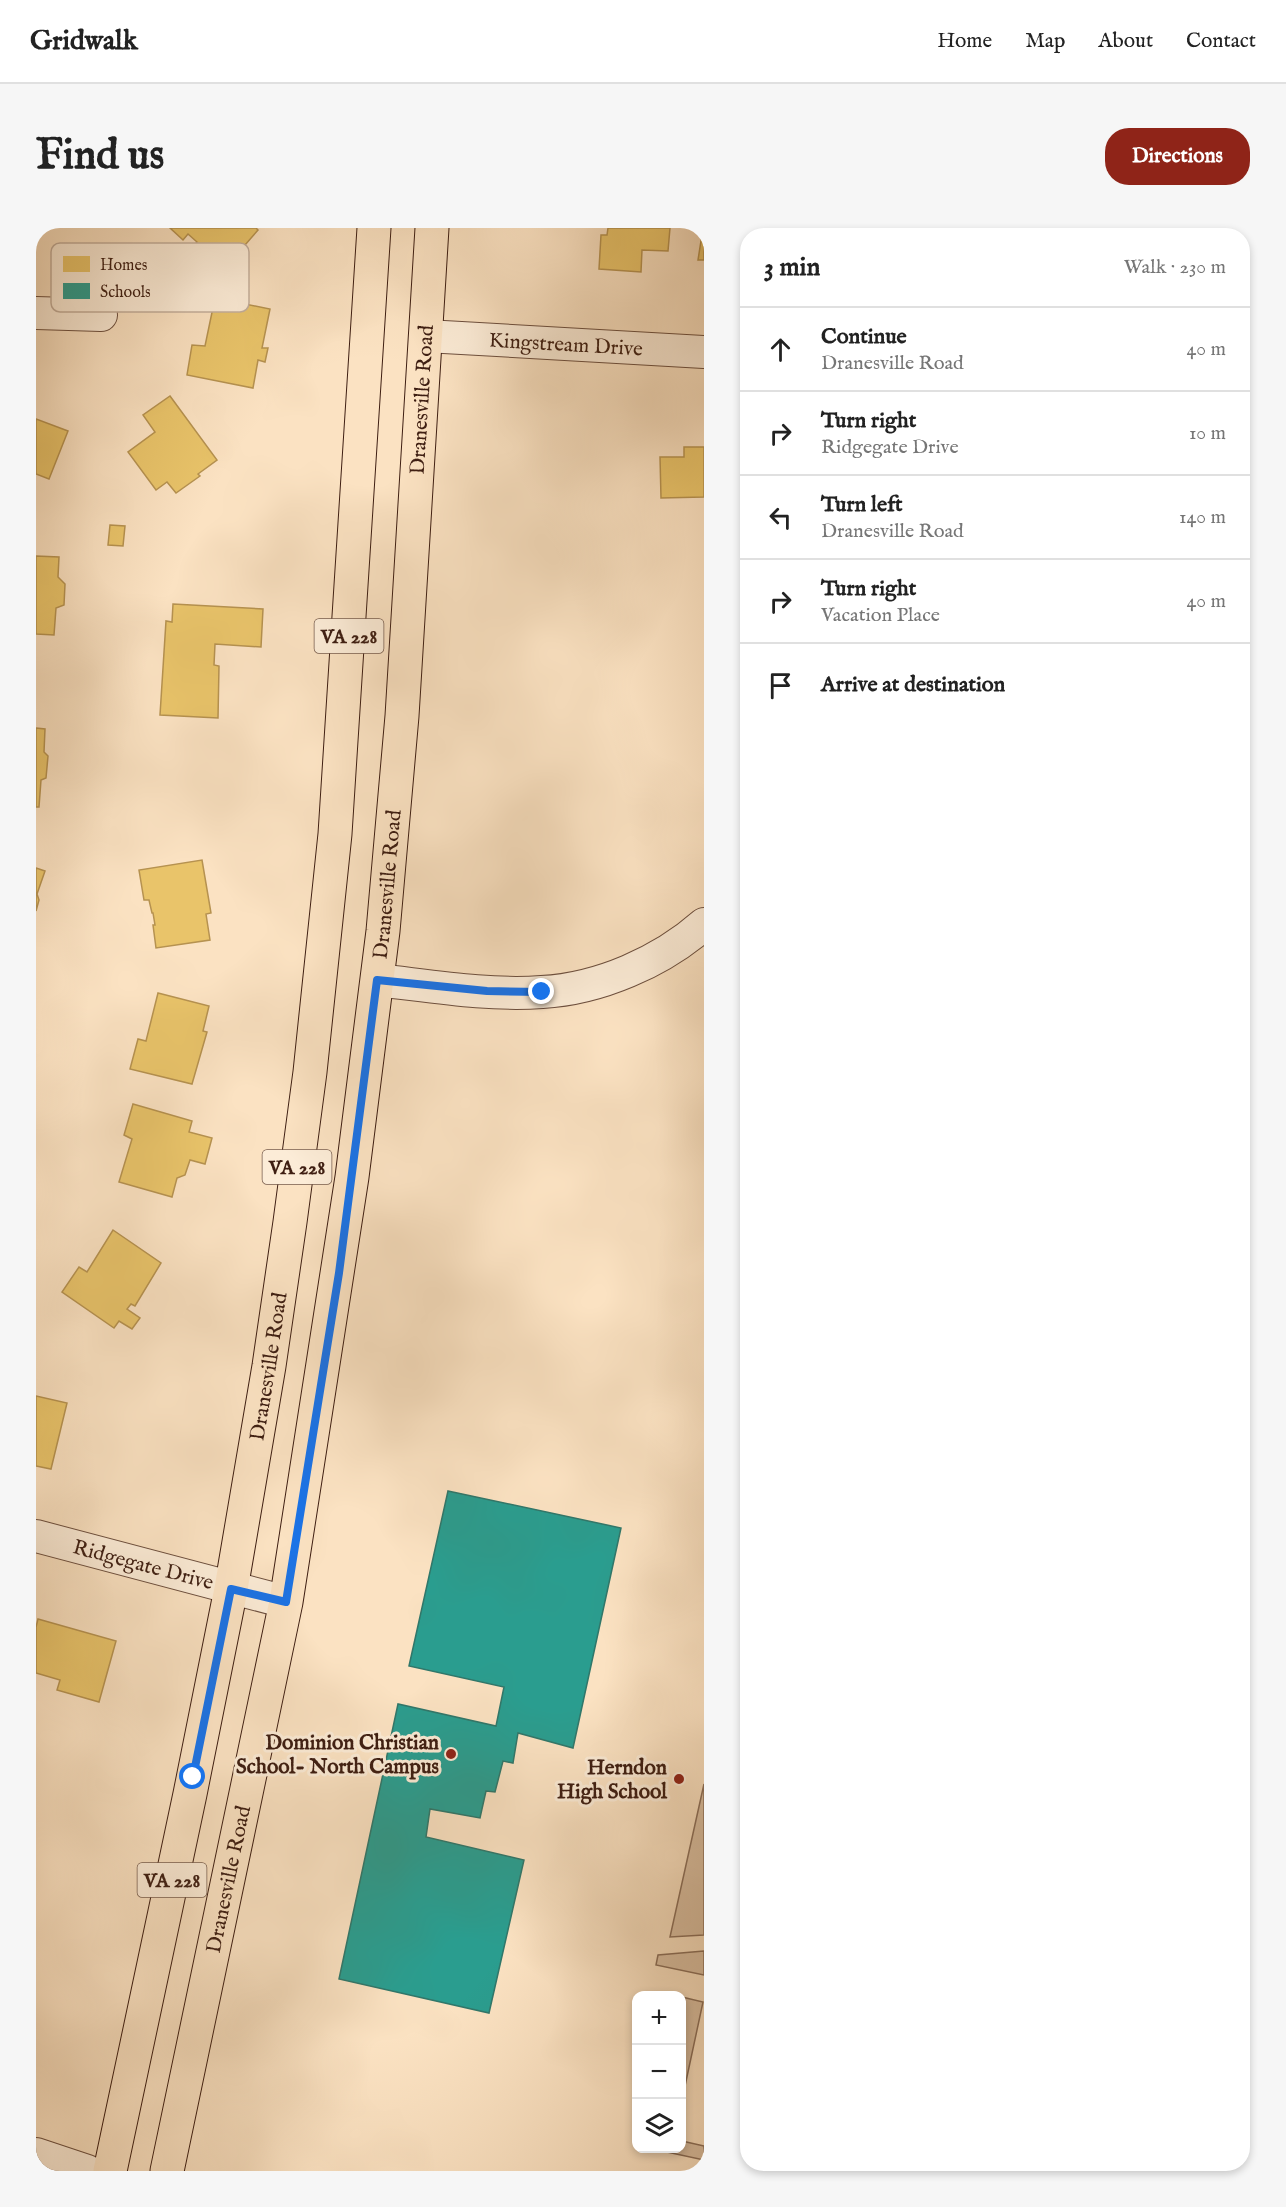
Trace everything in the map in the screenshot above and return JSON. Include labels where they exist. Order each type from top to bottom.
[{"type":"main road","name":"Dranesville Road","points":[[110,2171],[231,1589],[269,1366],[290,1222],[310,1072],[333,855],[374,228]]},
{"type":"main road","name":"Dranesville Road","points":[[166,2171],[286,1602],[339,1273],[377,980],[403,704],[432,228]]},
{"type":"street","points":[[36,313],[101,315]]},
{"type":"street","name":"Kingstream Drive","points":[[426,336],[704,352]]},
{"type":"street","points":[[377,980],[487,991],[542,992],[593,983],[641,965],[688,938],[704,924]]},
{"type":"street","name":"Ridgegate Drive","points":[[36,1536],[286,1602]]},
{"type":"street","points":[[36,2154],[87,2171]]},
{"type":"shaded area","points":[[704,1784],[704,1935],[670,1937]]},
{"type":"shaded area","points":[[704,1951],[704,1975],[656,1965],[658,1955]]},
{"type":"shaded area","points":[[686,1998],[703,2002],[686,2081]]},
{"type":"shaded area","points":[[686,2142],[704,2146],[704,2160],[672,2153],[686,2153]]},
{"type":"building: Homes","points":[[170,228],[256,228],[258,230],[247,243],[196,243],[188,234],[183,240]]},
{"type":"building: Homes","points":[[608,228],[670,228],[668,251],[642,250],[641,272],[599,269],[601,235],[607,235]]},
{"type":"building: Homes","points":[[703,228],[704,260],[698,260]]},
{"type":"building: Homes","points":[[249,305],[270,309],[262,348],[268,348],[265,362],[258,360],[253,388],[187,375],[192,345],[205,346],[212,312],[249,312]]},
{"type":"building: Homes","points":[[170,396],[217,460],[198,474],[200,476],[176,493],[167,482],[156,490],[128,452],[155,432],[143,415]]},
{"type":"building: Homes","points":[[36,419],[68,431],[49,479],[36,474]]},
{"type":"building: Homes","points":[[684,447],[704,447],[704,497],[661,498],[660,457],[684,457]]},
{"type":"building: Homes","points":[[110,525],[125,526],[123,546],[108,545]]},
{"type":"building: Homes","points":[[36,556],[59,557],[58,577],[65,584],[64,605],[56,608],[54,635],[36,634]]},
{"type":"building: Homes","points":[[173,604],[263,609],[261,647],[215,644],[214,665],[219,666],[218,718],[160,715],[166,621],[172,622]]},
{"type":"building: Homes","points":[[36,728],[45,729],[44,752],[48,756],[46,778],[41,780],[39,807],[36,807]]},
{"type":"building: Homes","points":[[202,860],[211,913],[206,914],[210,940],[156,948],[153,913],[149,900],[144,900],[139,870]]},
{"type":"building: Homes","points":[[36,868],[45,871],[37,894],[39,900],[36,911]]},
{"type":"building: Homes","points":[[158,993],[209,1006],[203,1031],[207,1032],[192,1084],[130,1069],[138,1039],[146,1041]]},
{"type":"building: Homes","points":[[133,1104],[192,1121],[189,1132],[212,1138],[205,1164],[190,1160],[185,1175],[177,1178],[172,1197],[119,1182],[132,1139],[124,1135]]},
{"type":"building: Homes","points":[[113,1230],[161,1263],[135,1306],[131,1304],[127,1309],[140,1318],[132,1329],[119,1321],[114,1328],[62,1292],[79,1267],[87,1272]]},
{"type":"building: Homes","points":[[36,1396],[67,1403],[51,1469],[36,1466]]},
{"type":"building: Homes","points":[[38,1619],[116,1641],[99,1702],[57,1690],[60,1680],[36,1673]]},
{"type":"building: Schools","name":"Dominion Christian School- North Campus","points":[[448,1491],[621,1528],[573,1748],[518,1733],[513,1763],[503,1761],[495,1792],[486,1791],[480,1818],[430,1809],[426,1837],[524,1860],[489,2013],[339,1979],[398,1704],[496,1726],[504,1687],[409,1666]]},
{"type":"place","name":"Dominion Christian School- North Campus","points":[[451,1754]]},
{"type":"place","name":"Herndon High School","points":[[679,1779]]},
{"type":"route","points":[[193,1777],[231,1589],[286,1602],[339,1273],[377,980],[487,991],[542,992]]}]
